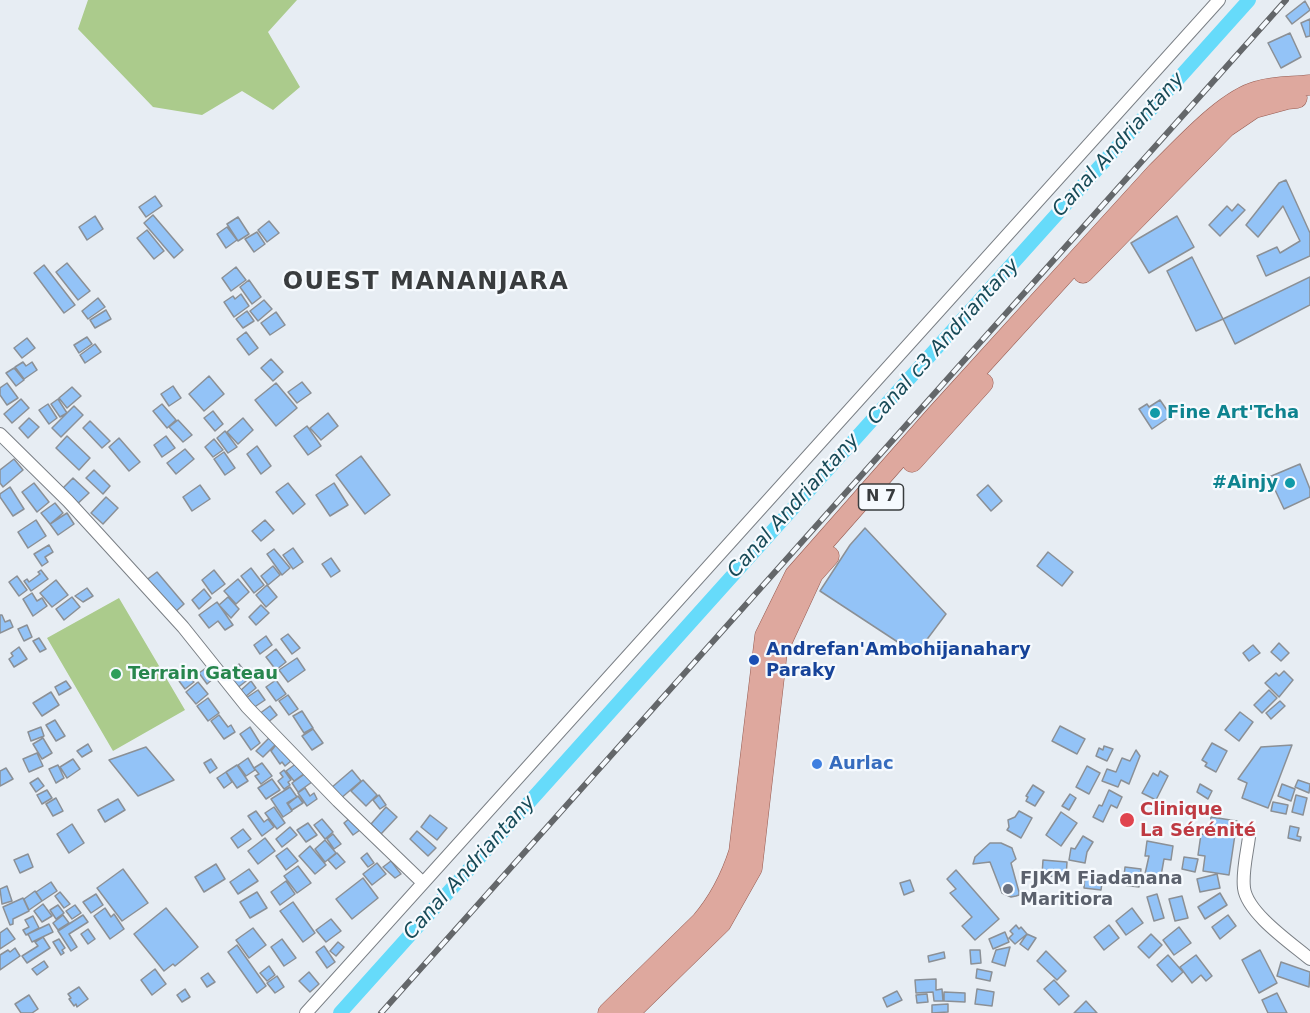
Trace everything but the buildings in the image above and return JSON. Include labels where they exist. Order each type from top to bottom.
[{"type":"main road","name":"N 7","points":[[608,1013],[709,913],[733,871],[739,852],[765,636],[795,575],[951,398],[1156,173],[1183,147],[1232,104],[1245,96],[1260,90],[1310,84]]},
{"type":"main road","name":"N 7","points":[[629,1013],[721,923],[752,868],[777,652],[813,574],[1090,265],[1209,143],[1226,127],[1254,108],[1287,99],[1310,98]]},
{"type":"street","points":[[306,1013],[1219,0]]},
{"type":"street","points":[[0,434],[68,501],[183,627],[230,689],[247,707],[338,801],[424,882]]},
{"type":"street","points":[[1249,837],[1244,890],[1250,905],[1310,959]]},
{"type":"green space","points":[[88,0],[297,0],[268,32],[300,87],[273,110],[242,91],[202,115],[153,107],[78,29]]},
{"type":"green space","name":"Terrain Gateau","points":[[119,598],[185,710],[113,751],[47,638]]},
{"type":"waterway","name":"Canal c3 Andriantany","points":[[340,1013],[1249,0]]},
{"type":"waterway","name":"Canal c3 Andriantany","points":[[587,738],[1253,0]]},
{"type":"railway","points":[[381,1013],[1286,0]]},
{"type":"place","name":"Fine Art'Tcha","points":[[1155,413]]},
{"type":"place","name":"#Ainjy","points":[[1290,483]]},
{"type":"place","name":"Andrefan'Ambohijanahary Paraky","points":[[754,660]]},
{"type":"place","name":"Terrain Gateau","points":[[116,674]]},
{"type":"place","name":"Aurlac","points":[[817,764]]},
{"type":"place","name":"Clinique La Sérénité","points":[[1127,820]]},
{"type":"place","name":"FJKM Fiadanana Maritiora","points":[[1008,889]]},
{"type":"district","name":"OUEST MANANJARA","points":[[426,283]]},
{"type":"water label","name":"Canal Andriantany","points":[[1119,145]]},
{"type":"water label","name":"Canal Andriantany","points":[[794,506]]},
{"type":"water label","name":"Canal Andriantany","points":[[470,868]]}]
